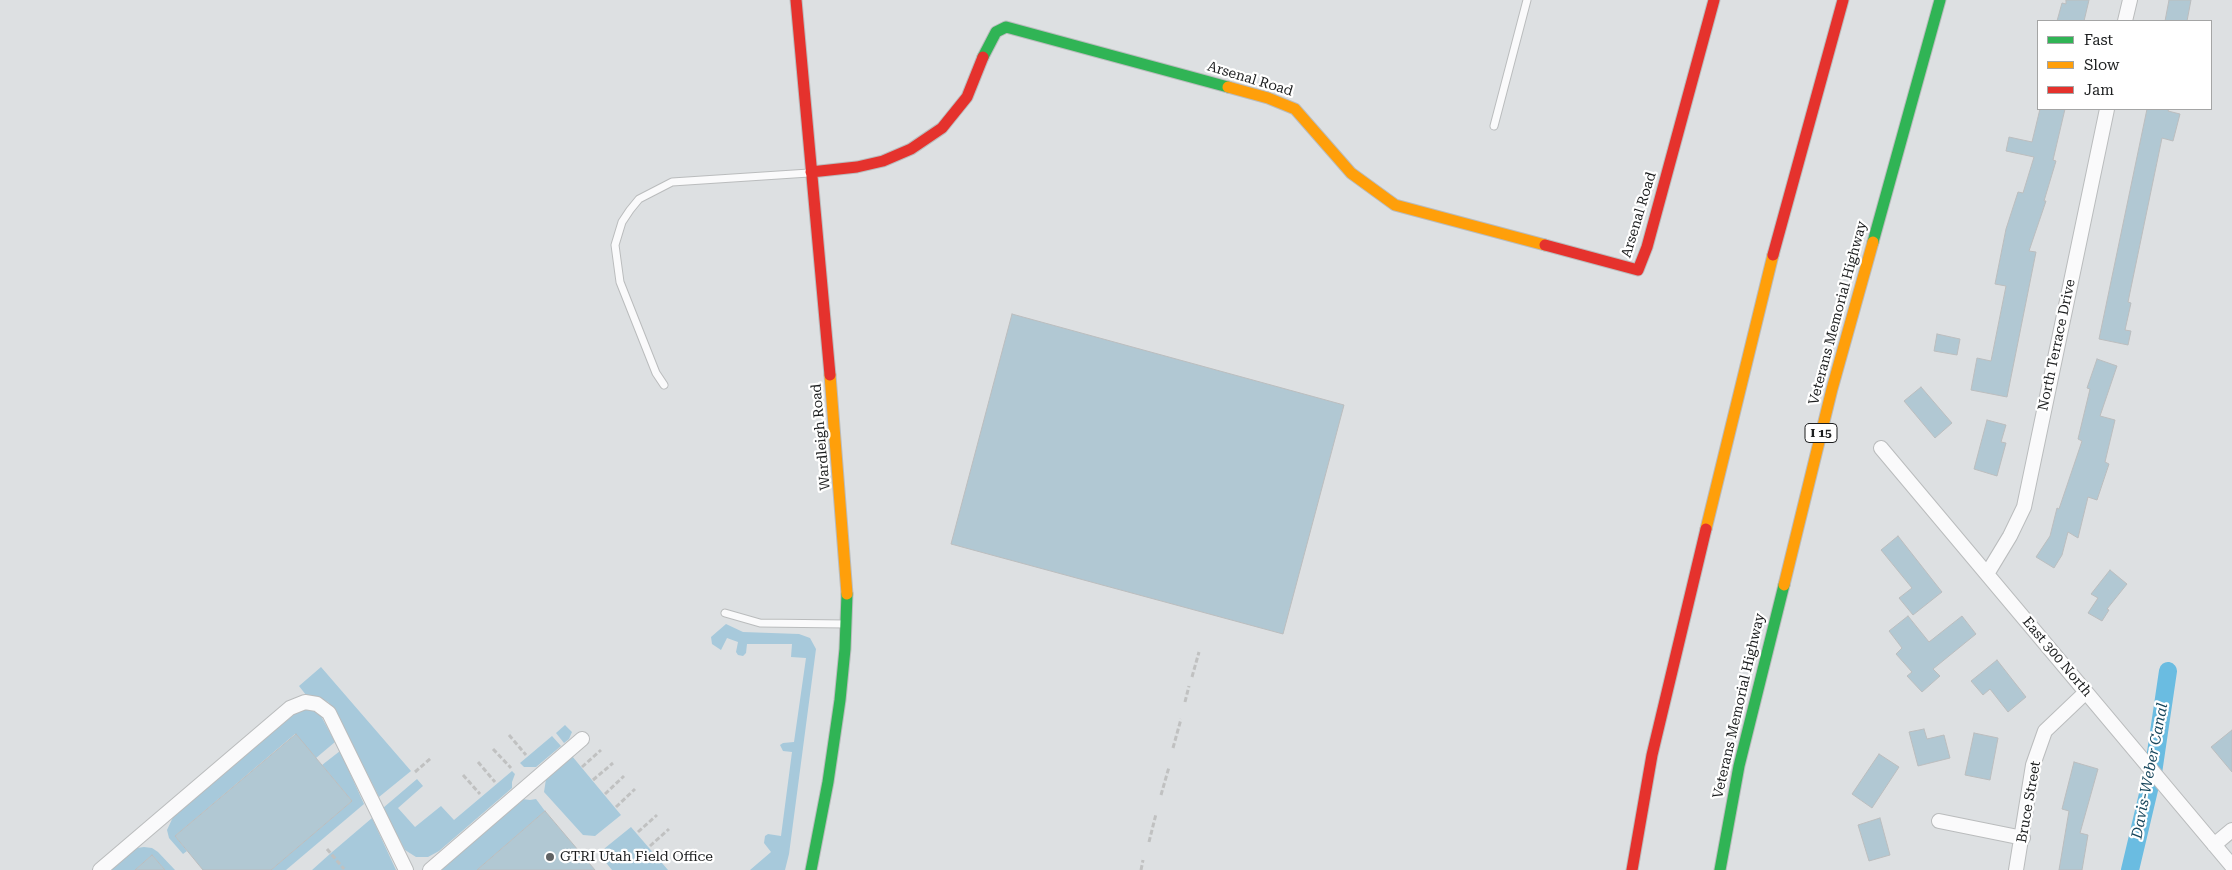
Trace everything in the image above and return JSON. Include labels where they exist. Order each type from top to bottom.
[{"type":"main road","name":"Wardleigh Road","points":[[796,0],[843,518],[846,624],[841,692],[832,762],[812,870]]},
{"type":"main road","name":"Arsenal Road","points":[[811,172],[857,167],[883,161],[911,149],[942,128],[967,97],[991,39],[996,32],[1006,27],[1268,98],[1295,109],[1351,173],[1396,205],[1638,270],[1648,247],[1714,0]]},
{"type":"main road","points":[[1632,870],[1652,755],[1760,304],[1843,0]]},
{"type":"main road","name":"Veterans Memorial Highway","points":[[1720,870],[1739,766],[1832,389],[1940,0]]},
{"type":"street","points":[[2125,20],[2130,0]]},
{"type":"street","name":"North Terrace Drive","points":[[1987,574],[2010,536],[2024,507],[2107,110]]},
{"type":"street","name":"East 300 North","points":[[1881,448],[2145,760],[2232,866]]},
{"type":"street","name":"Bruce Street","points":[[2016,870],[2023,838],[2033,765],[2045,731],[2086,692]]},
{"type":"street","points":[[100,870],[290,708],[305,702],[317,704],[329,713],[406,870]]},
{"type":"street","points":[[430,870],[582,739]]},
{"type":"street","points":[[1939,821],[2023,838]]},
{"type":"street","points":[[2214,845],[2232,830]]},
{"type":"lane","points":[[1494,126],[1527,0]]},
{"type":"lane","points":[[664,385],[656,373],[620,282],[615,245],[622,222],[630,210],[639,199],[672,182],[811,172]]},
{"type":"lane","points":[[724,612],[760,623],[846,624]]},
{"type":"path","points":[[1192,677],[1198,652]]},
{"type":"path","points":[[1185,702],[1189,686]]},
{"type":"path","points":[[1173,748],[1181,719]]},
{"type":"path","points":[[509,736],[526,755]]},
{"type":"path","points":[[493,749],[511,768]]},
{"type":"path","points":[[582,768],[601,750]]},
{"type":"path","points":[[415,772],[431,758]]},
{"type":"path","points":[[478,762],[495,782]]},
{"type":"path","points":[[593,780],[613,763]]},
{"type":"path","points":[[1161,795],[1169,767]]},
{"type":"path","points":[[463,775],[480,794]]},
{"type":"path","points":[[605,794],[624,776]]},
{"type":"path","points":[[616,807],[635,789]]},
{"type":"path","points":[[1149,842],[1156,814]]},
{"type":"path","points":[[638,832],[658,815]]},
{"type":"path","points":[[650,846],[669,829]]},
{"type":"path","points":[[327,849],[344,869]]},
{"type":"path","points":[[584,857],[589,852]]},
{"type":"path","points":[[1141,870],[1143,860]]},
{"type":"shaded area","points":[[726,624],[743,632],[799,634],[810,638],[816,649],[789,854],[785,870],[750,870],[771,852],[764,843],[765,836],[768,834],[781,836],[792,752],[783,751],[780,745],[794,742],[806,658],[791,657],[792,644],[747,644],[746,653],[743,656],[738,655],[736,652],[738,642],[727,638],[721,650],[712,644],[711,637]]},
{"type":"shaded area","points":[[321,667],[411,771],[379,797],[334,709],[328,702],[318,697],[306,695],[299,686]]},
{"type":"shaded area","points":[[305,709],[312,710],[321,716],[335,742],[316,758],[295,734],[175,836],[187,851],[183,854],[169,838],[167,830],[174,815],[297,712]]},
{"type":"shaded area","points":[[565,725],[572,732],[569,739],[564,743],[556,733]]},
{"type":"shaded area","points":[[552,736],[561,746],[536,767],[524,767],[520,763]]},
{"type":"shaded area","points":[[340,751],[364,804],[286,870],[271,870],[352,801],[322,765]]},
{"type":"shaded area","points":[[572,756],[621,815],[595,836],[583,835],[544,792],[546,779]]},
{"type":"shaded area","points":[[512,771],[515,774],[512,788],[439,851],[428,857],[416,857],[405,850],[383,808],[417,779],[423,786],[398,808],[415,827],[441,806],[454,820]]},
{"type":"shaded area","points":[[522,799],[536,799],[545,811],[477,870],[440,870]]},
{"type":"shaded area","points":[[372,818],[396,870],[312,870],[331,853]]},
{"type":"shaded area","points":[[631,827],[668,870],[612,870],[603,859],[605,848]]},
{"type":"shaded area","points":[[137,848],[152,848],[158,852],[175,870],[165,870],[152,855],[135,870],[110,870]]},
{"type":"building","points":[[2066,0],[2089,0],[2084,20],[2057,20],[2062,3],[2066,4]]},
{"type":"building","points":[[2169,0],[2191,0],[2187,20],[2165,20]]},
{"type":"building","points":[[2040,110],[2065,110],[2053,160],[2056,161],[2044,201],[2046,201],[2029,251],[2036,252],[2007,397],[1971,390],[1977,358],[1991,361],[2006,286],[1995,284],[2006,229],[2018,192],[2023,193],[2034,157],[2006,151],[2009,137],[2032,142]]},
{"type":"building","points":[[2147,110],[2168,110],[2180,114],[2173,141],[2162,138],[2128,302],[2131,303],[2125,330],[2131,331],[2128,345],[2099,339]]},
{"type":"building","points":[[1012,314],[1344,405],[1283,634],[951,544]]},
{"type":"building","points":[[1937,334],[1960,339],[1957,355],[1934,351]]},
{"type":"building","points":[[2097,359],[2117,366],[2100,416],[2115,420],[2105,462],[2109,464],[2097,500],[2088,497],[2078,538],[2068,532],[2062,555],[2054,568],[2036,557],[2050,536],[2057,508],[2059,509],[2082,441],[2078,439],[2090,389],[2087,388]]},
{"type":"building","points":[[1921,387],[1952,423],[1935,438],[1904,401]]},
{"type":"building","points":[[1987,420],[2006,425],[2001,442],[2006,443],[1997,476],[1974,469]]},
{"type":"building","points":[[1898,536],[1942,592],[1913,615],[1899,598],[1912,588],[1881,550]]},
{"type":"building","points":[[2110,570],[2127,584],[2107,609],[2109,610],[2102,621],[2088,613],[2098,598],[2091,594]]},
{"type":"building","points":[[1908,616],[1929,642],[1962,616],[1976,634],[1933,669],[1940,676],[1922,692],[1907,676],[1912,672],[1896,654],[1902,648],[1889,631]]},
{"type":"building","points":[[1997,660],[2026,697],[2008,712],[1990,689],[1983,695],[1971,681]]},
{"type":"building","points":[[1924,729],[1927,739],[1944,735],[1950,758],[1918,766],[1909,732]]},
{"type":"building","points":[[2232,730],[2232,772],[2211,747]]},
{"type":"building","points":[[1974,733],[1998,738],[1990,780],[1965,775]]},
{"type":"building","points":[[296,734],[352,801],[271,870],[203,870],[175,836]]},
{"type":"building","points":[[1879,754],[1899,767],[1872,808],[1852,794]]},
{"type":"building","points":[[2074,762],[2098,769],[2080,833],[2088,835],[2082,870],[2059,870],[2069,811],[2062,809]]},
{"type":"building","points":[[545,811],[595,870],[477,870]]},
{"type":"building","points":[[1880,818],[1890,855],[1869,861],[1858,825]]},
{"type":"building","points":[[152,855],[165,870],[135,870]]},
{"type":"waterway","name":"Davis-Weber Canal","points":[[2130,870],[2153,773],[2168,671]]},
{"type":"traffic: fast","points":[[1873,242],[1940,0]]},
{"type":"traffic: fast","points":[[983,57],[996,32],[1006,27],[1228,87]]},
{"type":"traffic: fast","points":[[1720,870],[1739,766],[1784,585]]},
{"type":"traffic: fast","points":[[811,870],[828,782],[840,700],[845,649],[847,594]]},
{"type":"traffic: slow","points":[[1228,87],[1268,98],[1295,109],[1351,173],[1395,205],[1545,245]]},
{"type":"traffic: slow","points":[[1784,585],[1832,389],[1873,242]]},
{"type":"traffic: slow","points":[[1706,529],[1773,255]]},
{"type":"traffic: slow","points":[[830,375],[847,594]]},
{"type":"traffic: jam","points":[[796,0],[830,375]]},
{"type":"traffic: jam","points":[[1545,245],[1638,270],[1647,247],[1714,0]]},
{"type":"traffic: jam","points":[[1773,255],[1843,0]]},
{"type":"traffic: jam","points":[[811,172],[857,167],[883,161],[911,149],[942,128],[967,97],[983,57]]},
{"type":"traffic: jam","points":[[1632,870],[1652,755],[1706,529]]},
{"type":"place","name":"GTRI Utah Field Office","points":[[550,857]]}]
